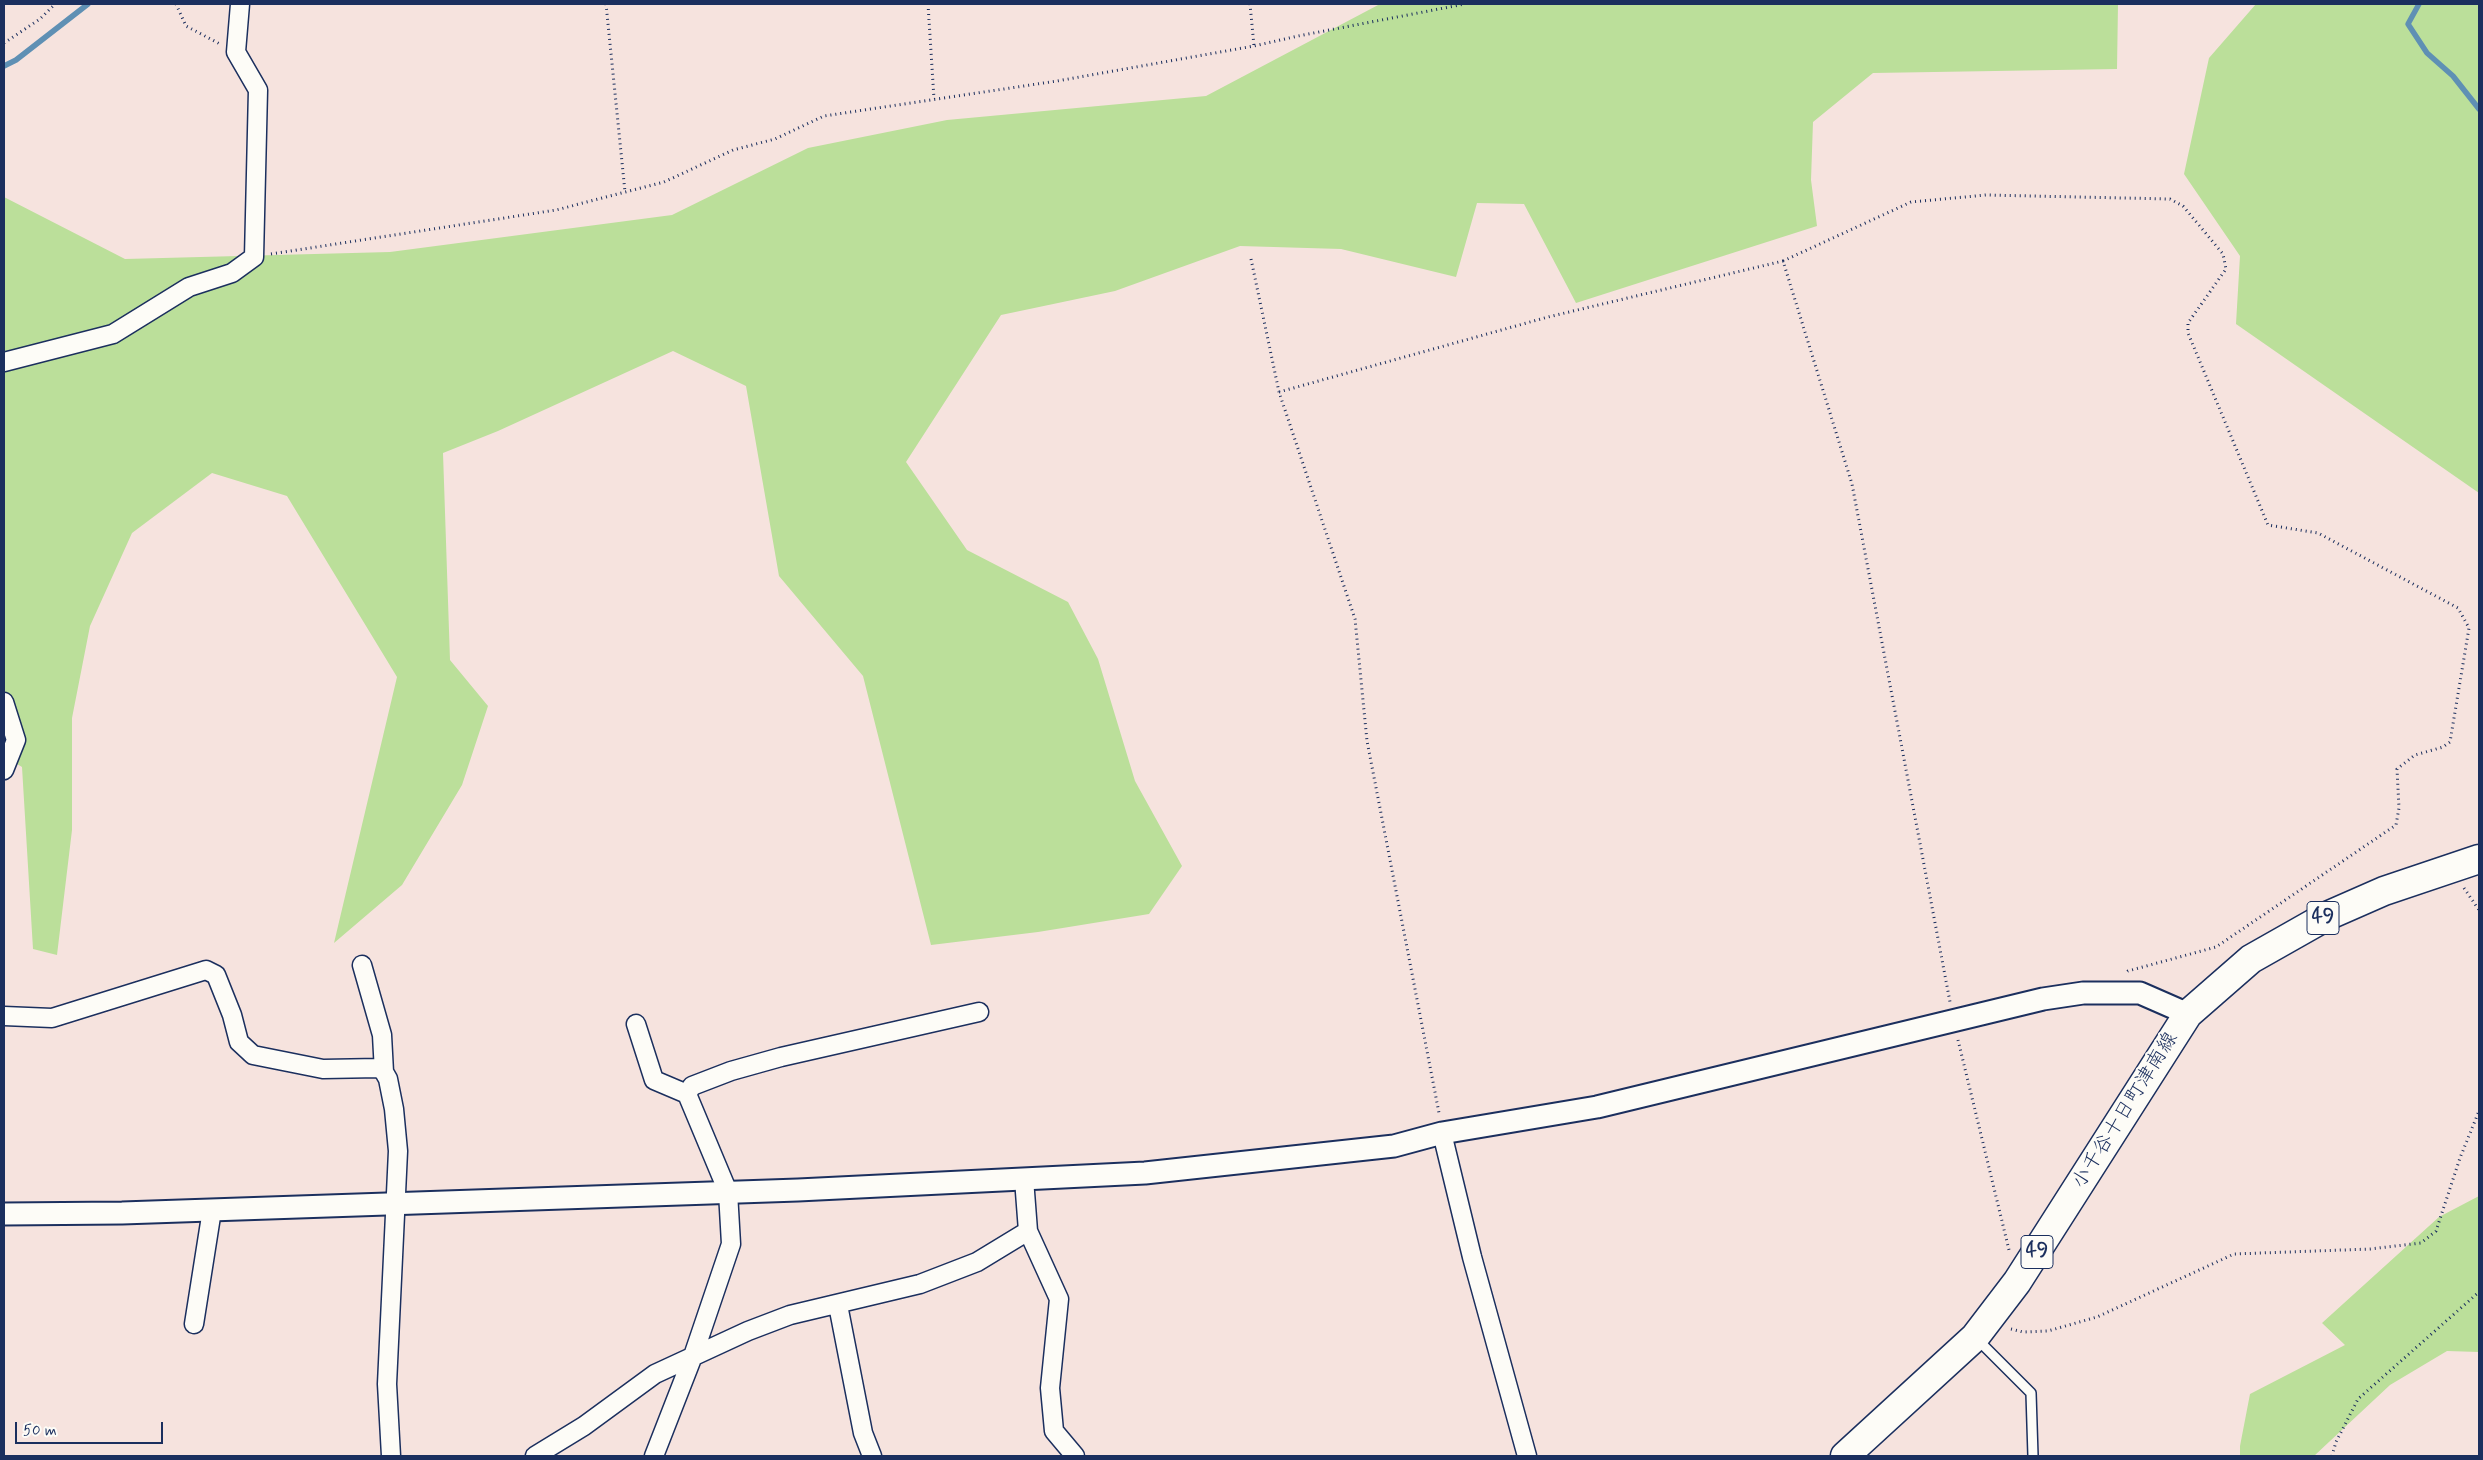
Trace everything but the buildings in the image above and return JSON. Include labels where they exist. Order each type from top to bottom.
[{"type":"main road","name":"小千谷十日町津南線","points":[[1845,1456],[1980,1330],[2017,1282],[2188,1014],[2250,959],[2327,916],[2384,891],[2479,859]]},
{"type":"street","points":[[4,362],[113,334],[189,287],[232,273],[254,257],[258,90],[236,52],[240,4]]},
{"type":"street","points":[[4,702],[16,740],[4,770]]},
{"type":"street","points":[[362,965],[382,1035],[384,1072]]},
{"type":"street","points":[[4,1016],[52,1018],[206,970],[216,975],[232,1015],[240,1042],[253,1055],[323,1069],[379,1068],[384,1072],[388,1079],[394,1109],[397,1142],[396,1204],[387,1384],[391,1456]]},
{"type":"street","points":[[4,1214],[396,1204],[728,1192],[1145,1173],[1394,1146],[1442,1133],[1598,1107],[1953,1021],[2043,1000],[2083,993],[2140,993],[2188,1014]]},
{"type":"street","points":[[687,1094],[692,1086],[747,1066],[872,1035],[980,1012]]},
{"type":"street","points":[[636,1024],[654,1080],[687,1094],[728,1192],[731,1244],[693,1356],[654,1456]]},
{"type":"street","points":[[1442,1133],[1472,1257],[1526,1456]]},
{"type":"street","points":[[1024,1179],[1028,1231],[1060,1299],[1050,1388],[1054,1431],[1075,1456]]},
{"type":"street","points":[[194,1324],[212,1210]]},
{"type":"street","points":[[535,1456],[584,1426],[655,1374],[693,1356],[748,1331],[790,1315],[920,1284],[968,1265],[1028,1231]]},
{"type":"street","points":[[838,1305],[863,1433],[872,1456]]},
{"type":"lane","points":[[1980,1330],[2031,1393],[2033,1456]]},
{"type":"path","points":[[4,43],[40,19],[55,4]]},
{"type":"path","points":[[176,4],[186,26],[236,52]]},
{"type":"path","points":[[606,4],[625,192]]},
{"type":"path","points":[[928,4],[934,99]]},
{"type":"path","points":[[1250,4],[1254,46]]},
{"type":"path","points":[[254,257],[556,210],[664,182],[733,150],[775,139],[824,116],[1057,82],[1254,46],[1465,4]]},
{"type":"path","points":[[1280,392],[1548,317],[1783,261],[1911,202],[1986,195],[2170,199],[2183,206],[2223,254],[2226,269],[2188,323],[2188,333],[2268,525],[2318,533],[2458,608],[2469,628],[2450,742],[2443,747],[2415,755],[2397,769],[2399,808],[2396,825],[2216,946],[2128,971],[2114,993]]},
{"type":"path","points":[[1250,259],[1280,392],[1355,619],[1367,741],[1442,1133]]},
{"type":"path","points":[[1783,261],[1852,484],[1953,1021],[2017,1282]]},
{"type":"path","points":[[1980,1330],[2048,1331],[2097,1317],[2234,1254],[2370,1249],[2421,1243],[2436,1231],[2460,1158],[2479,1112]]},
{"type":"path","points":[[2332,1456],[2336,1442],[2358,1400],[2479,1292]]},
{"type":"green space","points":[[1380,4],[2118,4],[2117,69],[1873,73],[1813,122],[1811,180],[1817,226],[1576,303],[1524,204],[1477,203],[1456,277],[1341,249],[1240,246],[1115,291],[1001,315],[906,462],[967,550],[1068,602],[1098,659],[1135,781],[1182,866],[1149,914],[1038,932],[931,945],[863,676],[779,576],[746,386],[673,351],[498,431],[443,453],[450,660],[488,706],[462,785],[402,885],[334,943],[397,677],[287,496],[212,473],[132,533],[90,626],[72,718],[72,830],[57,955],[33,949],[22,767],[4,756],[4,197],[125,259],[390,252],[672,215],[808,148],[947,120],[1206,96]]},
{"type":"green space","points":[[2256,4],[2479,4],[2479,493],[2236,324],[2240,256],[2184,174],[2209,58]]},
{"type":"green space","points":[[2479,1196],[2479,1352],[2447,1351],[2390,1385],[2314,1456],[2240,1456],[2240,1446],[2250,1394],[2345,1345],[2322,1323],[2439,1217]]},
{"type":"waterway","points":[[4,66],[16,60],[88,4]]},
{"type":"waterway","points":[[2419,4],[2408,24],[2427,53],[2453,76],[2479,109]]}]
